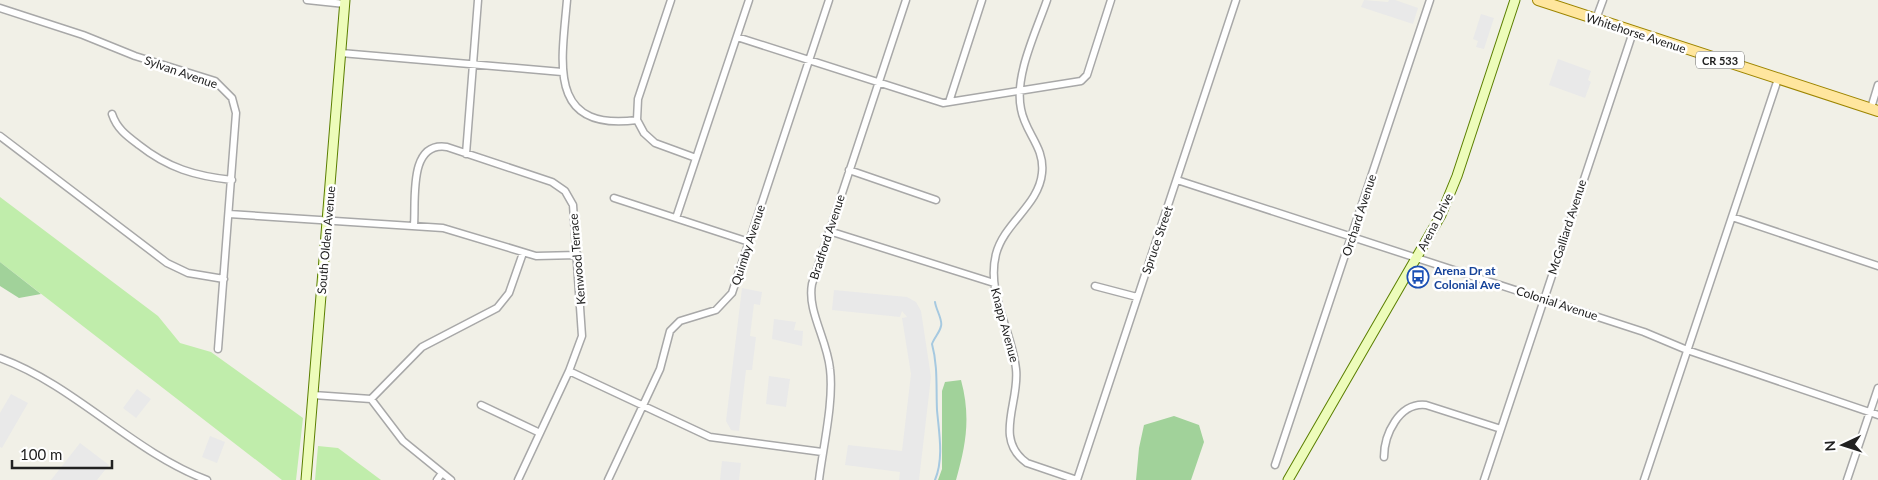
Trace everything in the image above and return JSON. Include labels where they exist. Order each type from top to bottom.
[{"type":"main road","name":"Arena Drive","points":[[1288,480],[1417,257],[1451,193],[1515,0]]},
{"type":"main road","name":"Whitehorse Avenue","points":[[1538,0],[1874,109]]},
{"type":"main road","name":"South Olden Avenue","points":[[306,480],[345,2]]},
{"type":"street","points":[[307,0],[345,2]]},
{"type":"street","points":[[466,154],[478,0]]},
{"type":"street","points":[[567,0],[562,72],[567,93],[586,114],[612,122],[637,120]]},
{"type":"street","points":[[671,0],[638,99],[637,120],[644,132],[655,143],[696,158]]},
{"type":"street","points":[[676,218],[749,0]]},
{"type":"street","name":"Quimby Avenue","points":[[608,480],[660,369],[670,332],[680,320],[716,310],[728,300],[829,0]]},
{"type":"street","name":"Bradford Avenue","points":[[819,480],[831,372],[826,344],[809,296],[906,0]]},
{"type":"street","points":[[949,102],[982,0]]},
{"type":"street","name":"Knapp Avenue","points":[[1047,0],[1018,92],[1023,118],[1039,147],[1043,166],[1042,176],[1035,194],[1001,241],[994,262],[994,283],[1016,368],[1016,393],[1009,424],[1011,444],[1020,458],[1028,463],[1077,480]]},
{"type":"street","points":[[737,37],[943,103],[1082,81],[1090,67],[1111,0]]},
{"type":"street","name":"Spruce Street","points":[[1077,480],[1236,0]]},
{"type":"street","name":"Orchard Avenue","points":[[1275,465],[1290,431],[1430,0]]},
{"type":"street","points":[[1596,19],[1603,0]]},
{"type":"street","name":"Sylvan Avenue","points":[[0,8],[83,35],[135,56],[215,81],[232,98],[236,113],[218,349]]},
{"type":"street","name":"McGalliard Avenue","points":[[1484,480],[1633,32]]},
{"type":"street","points":[[341,53],[562,72]]},
{"type":"street","points":[[1644,480],[1778,79]]},
{"type":"street","points":[[1874,109],[1878,85]]},
{"type":"street","points":[[112,114],[122,132],[164,163],[190,174],[232,180]]},
{"type":"street","points":[[0,136],[167,263],[188,273],[224,279]]},
{"type":"street","name":"Kenwood Terrace","points":[[414,226],[418,164],[423,154],[440,146],[552,182],[565,191],[574,212],[583,326],[580,346],[518,480]]},
{"type":"street","points":[[849,170],[936,200]]},
{"type":"street","name":"Colonial Avenue","points":[[1177,180],[1644,332],[1687,350],[1878,415]]},
{"type":"street","points":[[614,198],[749,242]]},
{"type":"street","points":[[229,214],[414,226],[458,231],[523,253],[551,257],[578,256]]},
{"type":"street","points":[[1732,217],[1878,266]]},
{"type":"street","points":[[829,231],[994,283]]},
{"type":"street","points":[[371,399],[422,347],[498,308],[509,293],[523,253]]},
{"type":"street","points":[[1095,286],[1137,297]]},
{"type":"street","points":[[0,358],[47,380],[154,455],[207,480]]},
{"type":"street","points":[[569,371],[710,437],[822,452]]},
{"type":"street","points":[[1847,480],[1878,388]]},
{"type":"street","points":[[313,395],[371,399],[403,441],[451,480]]},
{"type":"street","points":[[481,405],[540,433]]},
{"type":"street","points":[[1384,458],[1386,438],[1401,414],[1416,405],[1426,405],[1501,429]]},
{"type":"street","points":[[437,480],[442,473]]},
{"type":"green space","points":[[0,197],[158,316],[180,343],[211,352],[303,418],[296,480],[282,480],[0,262]]},
{"type":"green space","points":[[0,262],[41,294],[19,298],[0,286]]},
{"type":"green space","points":[[961,380],[966,406],[965,443],[956,480],[938,480],[942,469],[942,391],[945,382]]},
{"type":"green space","points":[[1174,416],[1199,425],[1204,442],[1191,480],[1136,480],[1139,448],[1144,425]]},
{"type":"green space","points":[[318,446],[338,448],[381,480],[315,480]]},
{"type":"shaded area","points":[[1364,0],[1388,2],[1389,0],[1395,0],[1418,8],[1413,24],[1361,7]]},
{"type":"shaded area","points":[[1481,14],[1494,18],[1484,49],[1476,47],[1478,41],[1473,39]]},
{"type":"shaded area","points":[[1558,59],[1591,71],[1588,80],[1591,82],[1585,98],[1549,85]]},
{"type":"shaded area","points":[[742,288],[762,292],[760,305],[754,304],[750,336],[756,337],[752,370],[746,370],[739,431],[731,430],[726,421]]},
{"type":"shaded area","points":[[834,290],[907,297],[916,302],[921,311],[931,377],[919,480],[899,480],[900,472],[845,465],[848,445],[902,451],[911,374],[902,318],[907,317],[902,311],[900,317],[832,310]]},
{"type":"shaded area","points":[[774,319],[796,322],[794,330],[803,331],[802,346],[772,339]]},
{"type":"shaded area","points":[[769,376],[790,379],[786,407],[766,404]]},
{"type":"shaded area","points":[[137,389],[151,399],[136,418],[123,408]]},
{"type":"shaded area","points":[[11,394],[28,403],[2,448],[0,447],[0,413]]},
{"type":"shaded area","points":[[210,436],[225,442],[217,463],[202,457]]},
{"type":"shaded area","points":[[80,443],[109,465],[97,480],[51,480]]},
{"type":"shaded area","points":[[722,461],[741,463],[739,480],[720,480]]},
{"type":"waterway","points":[[935,302],[941,324],[932,344],[936,369],[940,445],[938,472],[935,480]]},
{"type":"place","name":"Arena Dr at Colonial Ave","points":[[1418,277]]}]
